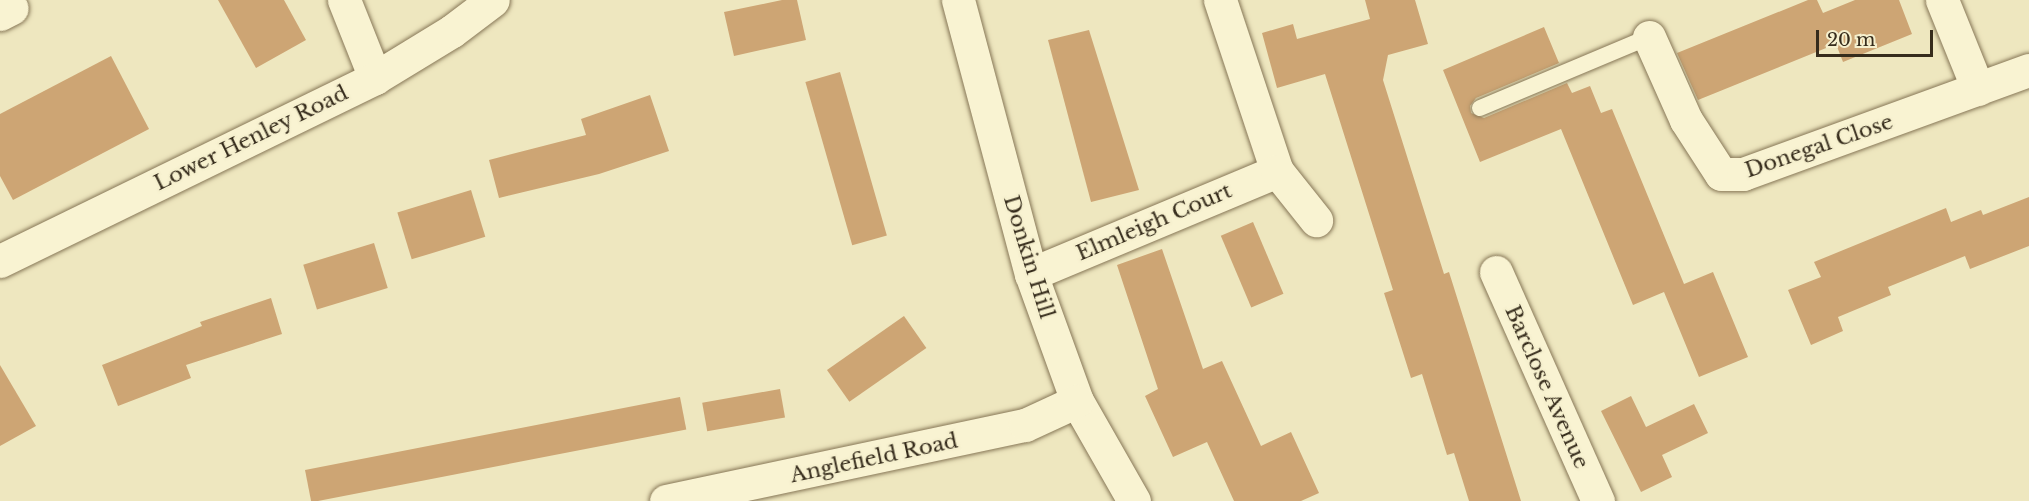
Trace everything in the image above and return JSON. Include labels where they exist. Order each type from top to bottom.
[{"type":"street","points":[[344,0],[375,78]]},
{"type":"street","name":"Lower Henley Road","points":[[0,261],[375,78],[452,31],[493,0]]},
{"type":"street","name":"Donkin Hill","points":[[958,0],[1031,274],[1077,401],[1134,501]]},
{"type":"street","points":[[1220,0],[1278,171],[1316,220]]},
{"type":"street","points":[[1942,0],[1978,90]]},
{"type":"street","name":"Donegal Close","points":[[1649,37],[1686,120],[1721,174],[1743,174],[2029,70]]},
{"type":"street","name":"Elmleigh Court","points":[[1031,274],[1278,171]]},
{"type":"street","name":"Barclose Avenue","points":[[1496,272],[1598,501]]},
{"type":"street","name":"Anglefield Road","points":[[666,501],[1025,425],[1077,401]]},
{"type":"lane","points":[[1480,108],[1649,37]]},
{"type":"building","points":[[218,0],[284,0],[306,40],[256,68]]},
{"type":"building","points":[[782,0],[797,0],[806,40],[734,56],[724,12]]},
{"type":"building","points":[[1365,0],[1415,0],[1428,44],[1388,55],[1383,80],[1444,274],[1449,272],[1521,501],[1469,501],[1454,453],[1447,455],[1422,374],[1411,378],[1384,293],[1393,290],[1325,74],[1277,88],[1262,33],[1293,24],[1297,39],[1370,19]]},
{"type":"building","points":[[1808,0],[1817,0],[1823,13],[1855,0],[1899,0],[1912,34],[1843,62],[1836,44],[1698,100],[1677,53]]},
{"type":"building","points":[[1544,27],[1559,63],[1476,98],[1470,106],[1471,113],[1484,118],[1567,83],[1572,93],[1590,86],[1601,113],[1612,109],[1684,284],[1713,272],[1748,357],[1699,377],[1664,292],[1633,305],[1561,129],[1480,162],[1443,70]]},
{"type":"building","points":[[1089,30],[1139,190],[1091,202],[1048,40]]},
{"type":"building","points":[[111,56],[149,129],[13,200],[0,176],[0,114]]},
{"type":"building","points":[[840,72],[887,235],[852,245],[805,82]]},
{"type":"building","points":[[650,95],[669,151],[599,174],[499,198],[489,160],[586,135],[581,119]]},
{"type":"building","points":[[471,190],[485,237],[412,259],[397,213]]},
{"type":"building","points":[[2029,197],[2029,246],[1970,269],[1965,256],[1888,287],[1891,295],[1838,317],[1843,331],[1811,345],[1788,290],[1821,277],[1814,262],[1946,208],[1951,222],[1981,210],[1983,215]]},
{"type":"building","points":[[1253,222],[1283,294],[1251,307],[1221,236]]},
{"type":"building","points":[[374,243],[388,288],[317,310],[303,265]]},
{"type":"building","points":[[1162,249],[1203,369],[1222,361],[1261,446],[1291,432],[1319,493],[1301,501],[1234,501],[1207,442],[1173,457],[1145,396],[1158,389],[1117,265]]},
{"type":"building","points":[[271,298],[282,334],[186,365],[191,378],[118,406],[102,365],[202,326],[200,322]]},
{"type":"building","points":[[904,316],[926,348],[849,402],[827,370]]},
{"type":"building","points":[[0,365],[36,426],[0,446]]},
{"type":"building","points":[[780,389],[785,418],[707,431],[702,403]]},
{"type":"building","points":[[1631,396],[1646,427],[1694,404],[1708,433],[1662,455],[1672,477],[1641,492],[1601,411]]},
{"type":"building","points":[[680,397],[686,429],[318,501],[311,501],[305,470]]}]
